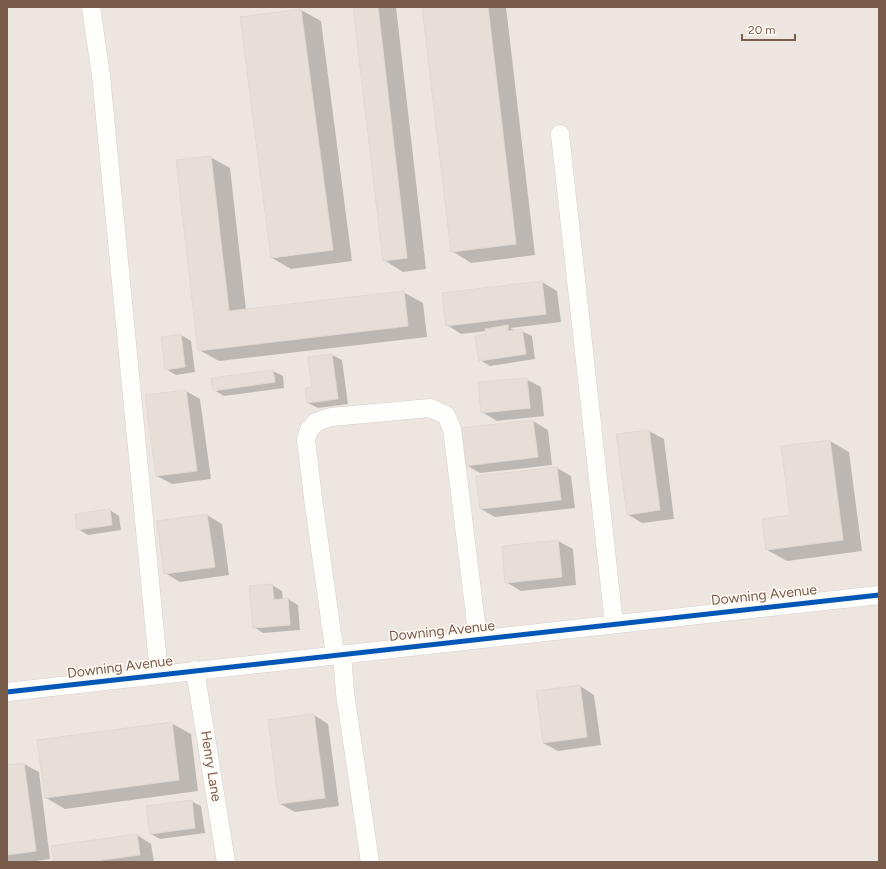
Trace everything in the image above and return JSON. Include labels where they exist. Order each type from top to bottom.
[{"type":"street","points":[[91,7],[101,76],[159,674]]},
{"type":"street","points":[[560,134],[614,624]]},
{"type":"street","points":[[370,862],[339,654],[314,505],[306,440],[309,430],[316,422],[331,417],[430,408],[446,415],[452,429],[478,639]]},
{"type":"street","name":"Downing Avenue","points":[[7,692],[879,595]]},
{"type":"street","name":"Henry Lane","points":[[195,670],[226,862]]},
{"type":"shaded area","points":[[7,7],[879,7],[879,862],[7,862]]},
{"type":"building","points":[[353,7],[378,7],[407,258],[383,261]]},
{"type":"building","points":[[422,7],[488,7],[516,244],[451,252]]},
{"type":"building","points":[[301,9],[333,250],[271,258],[240,17]]},
{"type":"building","points":[[211,156],[229,311],[404,291],[408,326],[198,351],[176,160]]},
{"type":"building","points":[[542,281],[546,314],[446,326],[442,293]]},
{"type":"building","points":[[508,325],[508,331],[522,329],[526,354],[479,361],[475,336],[486,334],[485,329]]},
{"type":"building","points":[[181,334],[185,367],[165,370],[161,337]]},
{"type":"building","points":[[332,354],[338,399],[307,403],[305,388],[312,387],[308,357]]},
{"type":"building","points":[[273,370],[275,382],[213,391],[211,378]]},
{"type":"building","points":[[527,378],[530,408],[481,413],[478,382]]},
{"type":"building","points":[[186,390],[197,471],[156,476],[145,395]]},
{"type":"building","points":[[533,420],[538,457],[465,466],[461,428]]},
{"type":"building","points":[[649,430],[660,510],[627,515],[616,434]]},
{"type":"building","points":[[830,440],[843,540],[766,550],[762,519],[790,515],[781,446]]},
{"type":"building","points":[[557,467],[561,500],[480,509],[476,476]]},
{"type":"building","points":[[110,509],[112,525],[77,530],[75,514]]},
{"type":"building","points":[[207,514],[215,567],[164,574],[157,521]]},
{"type":"building","points":[[558,540],[562,577],[505,583],[502,546]]},
{"type":"building","points":[[272,584],[274,600],[288,598],[290,625],[253,628],[249,586]]},
{"type":"building","points":[[580,685],[587,737],[543,743],[536,691]]},
{"type":"building","points":[[314,714],[325,798],[279,804],[268,720]]},
{"type":"building","points":[[172,722],[179,780],[45,798],[37,740]]},
{"type":"building","points":[[24,763],[36,851],[7,855],[7,765]]},
{"type":"building","points":[[192,800],[195,828],[150,834],[146,806]]},
{"type":"building","points":[[137,834],[140,855],[88,862],[54,862],[51,846]]},
{"type":"cycle path","points":[[7,692],[879,595]]}]
